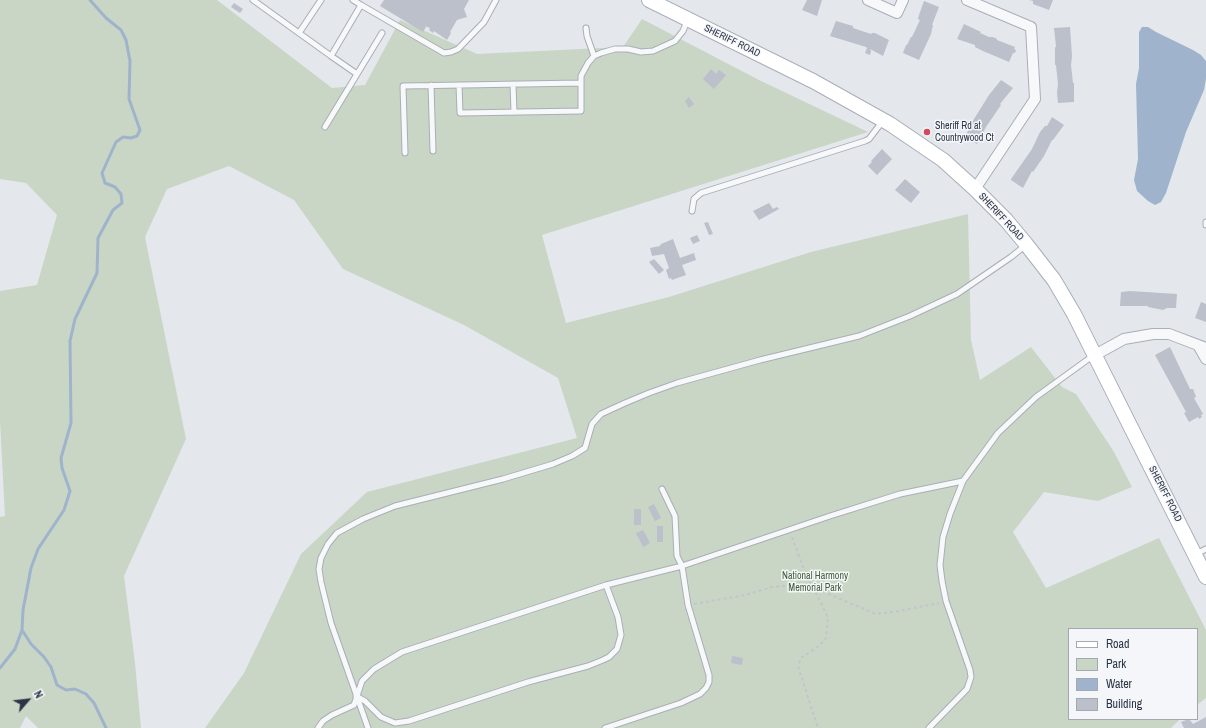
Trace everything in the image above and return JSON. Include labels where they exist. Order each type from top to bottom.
[{"type":"main road","name":"SHERIFF ROAD","points":[[649,0],[813,81],[884,119],[943,160],[1006,220],[1026,244],[1062,293],[1200,552],[1206,577]]},
{"type":"street","points":[[868,0],[897,13],[903,0]]},
{"type":"street","points":[[967,0],[1031,27],[1035,99],[975,189]]},
{"type":"street","points":[[1095,354],[1124,339],[1153,334],[1169,334],[1202,346],[1206,359]]},
{"type":"lane","points":[[253,0],[357,74]]},
{"type":"lane","points":[[299,33],[321,0]]},
{"type":"lane","points":[[353,0],[444,53],[458,49],[484,22],[496,0]]},
{"type":"lane","points":[[331,56],[361,5]]},
{"type":"lane","points":[[459,85],[460,113],[581,111],[581,76],[588,63],[594,56],[601,52],[614,49],[653,52],[675,41],[683,31],[687,20]]},
{"type":"lane","points":[[586,28],[589,46],[594,56]]},
{"type":"lane","points":[[325,127],[382,33]]},
{"type":"lane","points":[[405,154],[403,86],[581,83]]},
{"type":"lane","points":[[513,84],[514,112]]},
{"type":"lane","points":[[431,86],[433,151]]},
{"type":"lane","points":[[692,210],[694,198],[701,193],[866,141],[884,119]]},
{"type":"lane","points":[[368,728],[332,623],[321,582],[319,569],[321,558],[328,544],[337,533],[363,519],[394,506],[510,477],[553,464],[572,456],[585,448],[592,424],[601,414],[625,402],[677,383],[752,362],[859,336],[910,316],[957,294],[1011,257],[1026,244]]},
{"type":"lane","points":[[929,728],[967,689],[971,677],[970,670],[946,601],[940,565],[941,551],[950,514],[963,481],[998,432],[1036,396],[1095,354]]},
{"type":"lane","points":[[318,728],[332,715],[354,705],[362,681],[374,669],[402,652],[606,585],[682,566],[900,494],[963,481]]},
{"type":"lane","points":[[605,728],[681,703],[700,694],[706,688],[708,682],[709,675],[688,605],[682,566],[677,556],[675,516],[662,489]]},
{"type":"lane","points":[[356,696],[365,701],[381,717],[395,723],[409,721],[528,682],[588,666],[603,660],[609,657],[617,648],[621,635],[618,617],[606,585]]},
{"type":"path","points":[[790,530],[796,553],[828,618],[828,631],[826,638],[820,646],[801,658],[798,666],[818,728]]},
{"type":"path","points":[[688,605],[745,595],[772,587],[793,587],[803,585],[812,587],[876,614],[906,610],[946,601]]},
{"type":"green space","name":"National Harmony Memorial Park","points":[[0,0],[217,0],[332,88],[365,85],[400,20],[477,54],[623,47],[642,19],[759,80],[868,132],[542,235],[566,323],[669,297],[811,252],[968,214],[971,340],[980,380],[1031,347],[1062,387],[1076,394],[1114,452],[1132,487],[1098,501],[1044,492],[1013,532],[1046,588],[1159,538],[1206,630],[1206,698],[1198,704],[1198,628],[1068,628],[1068,720],[1179,720],[1171,728],[205,728],[244,673],[301,554],[367,492],[577,438],[558,378],[464,325],[343,269],[294,200],[229,166],[167,189],[145,237],[186,439],[124,576],[135,663],[141,728],[38,728],[26,716],[20,728],[0,728],[0,517],[5,516],[0,421],[0,291],[37,285],[57,215],[26,183],[0,179]]},
{"type":"water","points":[[1142,27],[1148,27],[1193,50],[1201,55],[1206,61],[1206,79],[1204,90],[1186,132],[1166,193],[1161,202],[1155,205],[1137,191],[1134,180],[1138,159],[1136,84],[1139,68],[1139,32]]},
{"type":"building","points":[[384,0],[469,0],[464,9],[467,17],[457,20],[447,40],[434,31],[433,33],[429,30],[430,28],[425,26],[426,27],[423,32],[380,6]]},
{"type":"building","points":[[807,0],[822,0],[817,16],[802,10]]},
{"type":"building","points":[[1029,0],[1053,0],[1049,10],[1033,4],[1033,1]]},
{"type":"building","points":[[924,1],[939,7],[932,25],[931,34],[919,60],[903,53],[920,20],[918,19]]},
{"type":"building","points":[[234,3],[243,9],[240,13],[231,7]]},
{"type":"building","points":[[836,21],[853,26],[853,28],[871,34],[875,33],[889,40],[883,56],[870,49],[870,55],[865,53],[866,47],[830,36]]},
{"type":"building","points":[[964,24],[981,32],[980,33],[1015,47],[1015,53],[1013,53],[1009,62],[975,47],[975,45],[957,39]]},
{"type":"building","points":[[1070,27],[1074,102],[1058,103],[1054,28]]},
{"type":"building","points":[[711,69],[716,74],[719,70],[726,75],[714,89],[703,79]]},
{"type":"building","points":[[1001,80],[1013,88],[1000,104],[1001,105],[986,127],[977,144],[965,136],[989,95]]},
{"type":"building","points":[[689,97],[694,104],[689,108],[685,101]]},
{"type":"building","points":[[1052,117],[1064,125],[1052,140],[1044,156],[1033,172],[1032,171],[1023,188],[1011,179],[1032,149],[1040,132],[1045,126],[1047,126]]},
{"type":"building","points":[[882,149],[892,159],[877,175],[868,166]]},
{"type":"building","points":[[905,179],[920,192],[911,203],[895,190]]},
{"type":"building","points":[[769,203],[773,209],[777,207],[779,209],[759,220],[753,211]]},
{"type":"building","points":[[708,222],[713,234],[709,235],[704,223]]},
{"type":"building","points":[[697,235],[700,241],[693,244],[690,238]]},
{"type":"building","points":[[673,239],[680,258],[694,253],[696,260],[682,265],[686,275],[672,280],[671,278],[669,279],[666,270],[669,268],[664,254],[652,256],[650,248],[660,246],[661,244]]},
{"type":"building","points":[[654,259],[664,270],[659,274],[649,262]]},
{"type":"building","points":[[1130,291],[1177,294],[1176,308],[1167,308],[1163,310],[1148,306],[1120,306],[1121,292]]},
{"type":"building","points":[[1201,302],[1206,304],[1206,322],[1195,318]]},
{"type":"building","points":[[1170,347],[1190,389],[1193,389],[1196,397],[1194,398],[1203,414],[1199,419],[1198,417],[1189,422],[1184,413],[1186,412],[1155,355]]},
{"type":"building","points":[[654,504],[661,518],[655,521],[648,507]]},
{"type":"building","points":[[634,509],[641,509],[641,525],[634,525]]},
{"type":"building","points":[[657,526],[663,526],[663,542],[657,542]]},
{"type":"building","points":[[643,530],[650,543],[643,547],[636,533]]},
{"type":"building","points":[[732,656],[743,658],[742,665],[731,663]]},
{"type":"building","points":[[1206,717],[1206,728],[1184,728],[1181,722],[1190,720],[1193,724]]},
{"type":"waterway","points":[[0,668],[15,649],[22,630],[23,610],[31,568],[38,549],[64,510],[70,491],[62,468],[61,458],[71,423],[70,341],[75,319],[97,273],[98,238],[113,210],[122,203],[121,194],[115,187],[105,183],[102,173],[116,142],[123,137],[131,138],[137,136],[140,130],[129,99],[130,61],[126,40],[121,30],[106,18],[90,0]]},
{"type":"waterway","points":[[22,630],[31,644],[44,657],[51,667],[57,685],[66,690],[75,689],[86,694],[94,703],[106,728]]},
{"type":"place","name":"Sheriff Rd at Countrywood Ct","points":[[927,132]]}]
